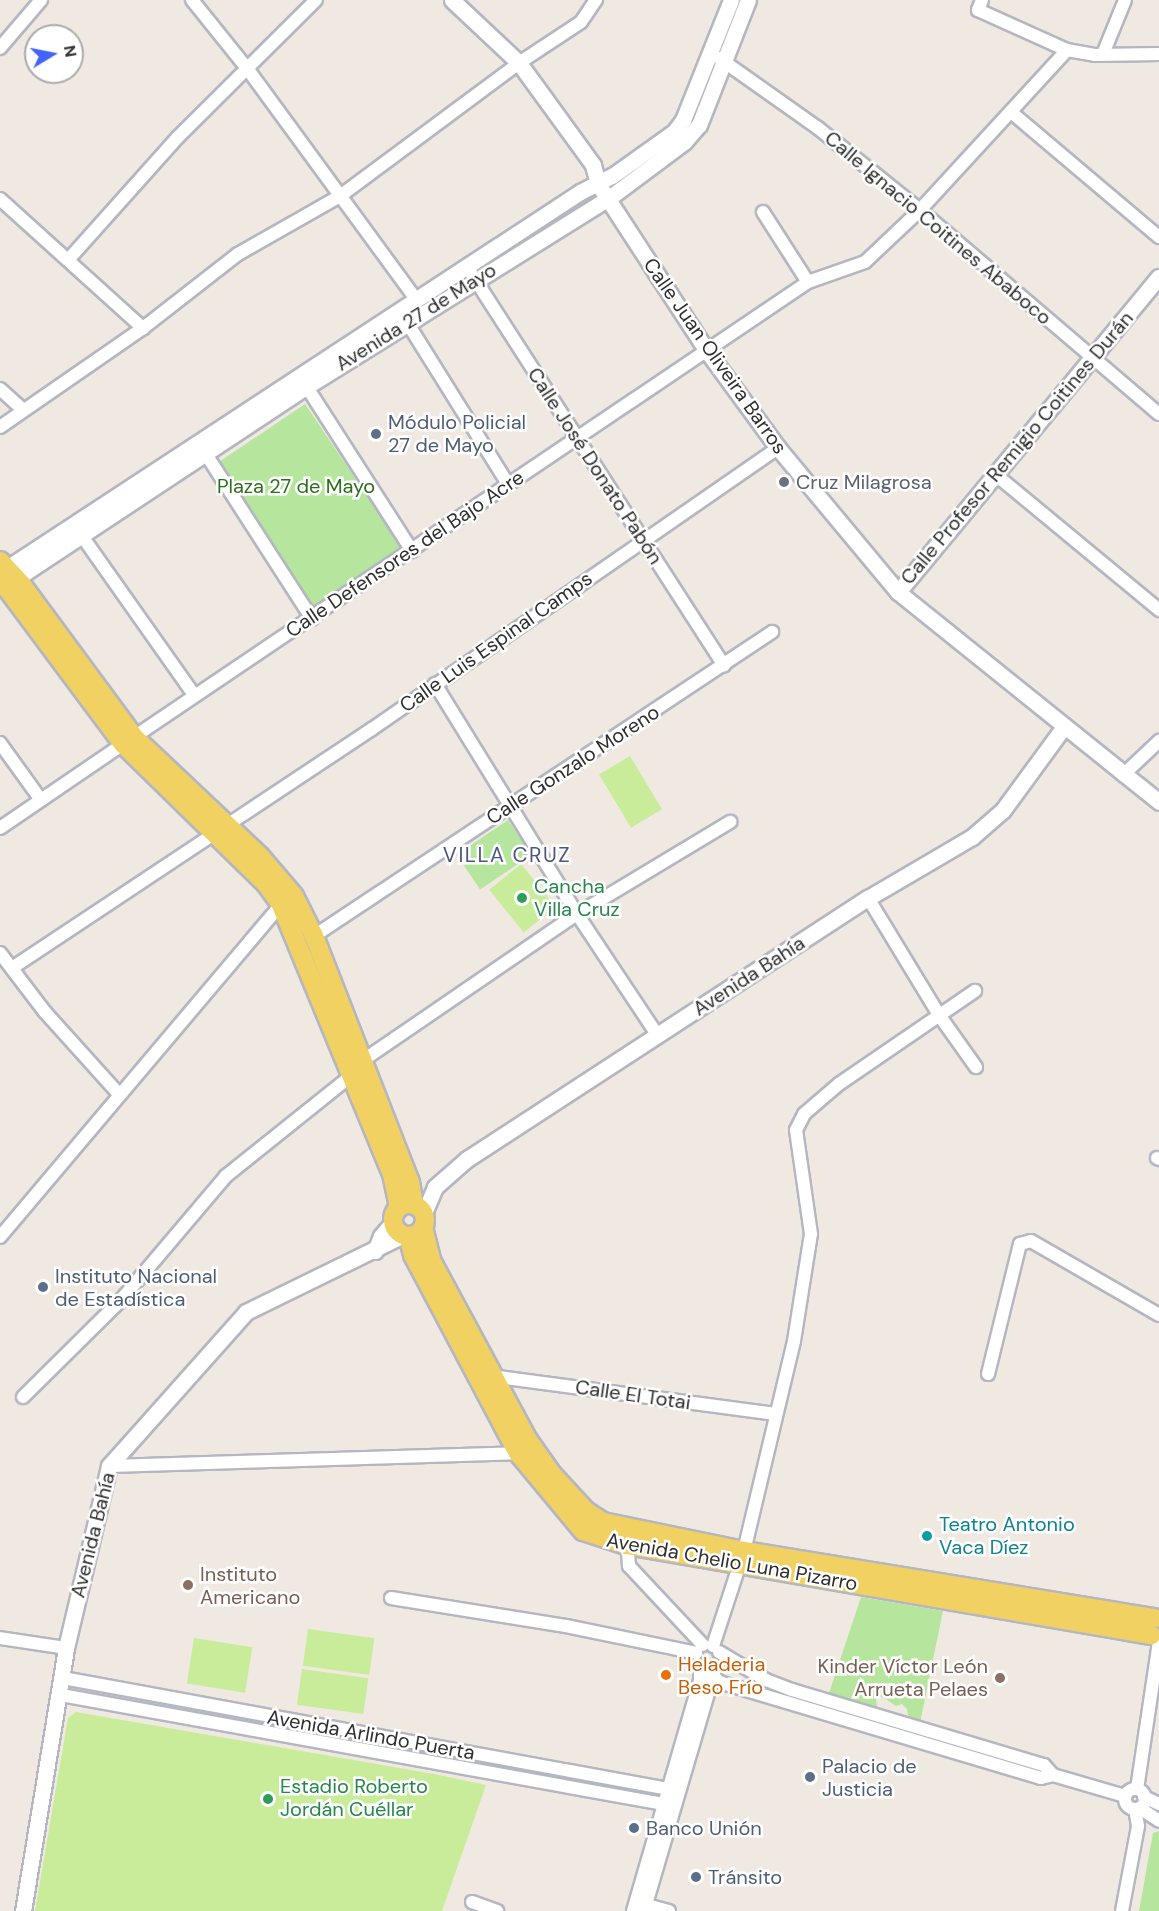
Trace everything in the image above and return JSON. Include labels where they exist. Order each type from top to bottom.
[{"type":"main road","points":[[6,572],[128,740],[218,829],[266,884],[281,905],[357,1068]]},
{"type":"main road","points":[[218,829],[282,878],[314,936],[409,1220]]},
{"type":"main road","name":"Avenida Chelio Luna Pizarro","points":[[409,1220],[491,1376],[552,1474],[586,1511],[628,1537]]},
{"type":"main road","name":"Avenida Chelio Luna Pizarro","points":[[409,1220],[413,1255],[518,1453],[583,1531],[1156,1630]]},
{"type":"street","points":[[0,48],[41,0]]},
{"type":"street","points":[[192,0],[249,71],[416,299]]},
{"type":"street","points":[[68,260],[178,137],[249,71],[316,0]]},
{"type":"street","name":"Calle Juan Oliveira Barros","points":[[452,0],[519,63],[593,165],[598,184],[707,351],[778,448],[898,592],[1063,728],[1159,802]]},
{"type":"street","points":[[0,426],[143,328],[238,254],[340,196],[519,63],[581,22],[596,0]]},
{"type":"street","name":"Avenida 27 de Mayo","points":[[6,572],[78,531],[302,381],[471,273],[675,131],[683,120],[731,0]]},
{"type":"street","name":"Avenida 27 de Mayo","points":[[403,316],[416,299],[471,273],[609,198],[684,142],[699,125],[748,0]]},
{"type":"street","points":[[1103,54],[1125,0]]},
{"type":"street","points":[[980,5],[1067,50],[1103,54],[1159,54]]},
{"type":"street","name":"Calle Defensores del Bajo Acre","points":[[0,828],[808,282],[865,262],[920,210],[1067,50]]},
{"type":"street","name":"Calle Ignacio Coitines Ababoco","points":[[710,52],[818,128],[920,210],[1159,414]]},
{"type":"street","points":[[1011,112],[1159,237]]},
{"type":"street","points":[[0,199],[143,328]]},
{"type":"street","points":[[763,212],[808,282]]},
{"type":"street","name":"Calle José Donato Pabón","points":[[471,273],[724,665]]},
{"type":"street","name":"Calle Profesor Remigio Coitines Durán","points":[[898,592],[1159,277]]},
{"type":"street","points":[[403,316],[508,484]]},
{"type":"street","points":[[302,381],[412,551]]},
{"type":"street","points":[[0,388],[23,410]]},
{"type":"street","points":[[202,448],[312,619]]},
{"type":"street","name":"Calle Luis Espinal Camps","points":[[12,968],[435,684],[778,448]]},
{"type":"street","points":[[996,475],[1159,610]]},
{"type":"street","points":[[78,531],[194,695]]},
{"type":"street","name":"Calle Gonzalo Moreno","points":[[314,936],[772,632]]},
{"type":"street","points":[[435,684],[577,914],[658,1036]]},
{"type":"street","name":"Avenida Bahía","points":[[23,1911],[62,1695],[66,1648],[109,1466],[246,1312],[375,1251],[381,1236],[409,1220],[448,1172],[868,898],[972,837],[1003,810],[1063,728]]},
{"type":"street","points":[[1123,775],[1159,741]]},
{"type":"street","points":[[0,743],[41,800]]},
{"type":"street","points":[[23,1397],[120,1301],[226,1176],[357,1068],[577,914],[730,822]]},
{"type":"street","points":[[868,898],[939,1015],[976,1067]]},
{"type":"street","points":[[2,1228],[281,905]]},
{"type":"street","points":[[0,952],[118,1093]]},
{"type":"street","points":[[706,1702],[708,1649],[742,1558],[794,1341],[811,1234],[796,1130],[804,1114],[839,1084],[975,992]]},
{"type":"street","points":[[988,1374],[1020,1244],[1031,1241],[1159,1316]]},
{"type":"street","name":"Calle El Totai","points":[[491,1376],[775,1414]]},
{"type":"street","points":[[109,1466],[518,1453]]},
{"type":"street","points":[[628,1537],[629,1566],[708,1649],[766,1680],[792,1690],[1044,1765],[1053,1775]]},
{"type":"street","points":[[390,1598],[708,1649]]},
{"type":"street","points":[[1122,1911],[1138,1826],[1156,1630]]},
{"type":"street","points":[[0,1638],[66,1648]]},
{"type":"street","points":[[674,1790],[700,1680],[709,1670],[708,1649]]},
{"type":"street","points":[[709,1670],[730,1686],[1041,1778],[1053,1775],[1139,1801],[1159,1804]]},
{"type":"street","name":"Avenida Arlindo Puerta","points":[[63,1677],[674,1790]]},
{"type":"street","points":[[669,1911],[639,1907],[669,1805],[710,1692],[730,1686]]},
{"type":"street","name":"Avenida Arlindo Puerta","points":[[62,1695],[669,1805]]},
{"type":"street","points":[[1139,1801],[1159,1821]]},
{"type":"street","points":[[472,1902],[497,1911]]},
{"type":"green space","name":"Plaza 27 de Mayo","points":[[305,404],[403,549],[314,609],[216,464]]},
{"type":"green space","points":[[630,756],[662,809],[631,828],[599,775]]},
{"type":"green space","points":[[508,820],[531,855],[480,889],[457,855]]},
{"type":"green space","name":"Cancha Villa Cruz","points":[[521,864],[556,907],[524,933],[489,890]]},
{"type":"green space","points":[[861,1597],[943,1611],[920,1723],[909,1720],[907,1709],[902,1704],[896,1706],[883,1697],[876,1698],[877,1707],[829,1693]]},
{"type":"green space","points":[[308,1629],[374,1638],[369,1675],[303,1666]]},
{"type":"green space","points":[[194,1638],[252,1647],[245,1693],[187,1683]]},
{"type":"green space","points":[[302,1669],[368,1678],[363,1714],[297,1705]]},
{"type":"green space","name":"Estadio Roberto Jordán Cuéllar","points":[[76,1712],[486,1785],[442,1911],[35,1911],[68,1718]]},
{"type":"green space","points":[[1159,1831],[1159,1911],[1139,1911],[1153,1833]]},
{"type":"place","name":"Módulo Policial 27 de Mayo","points":[[376,434]]},
{"type":"place","name":"Cruz Milagrosa","points":[[784,482]]},
{"type":"place","name":"Cancha Villa Cruz","points":[[522,898]]},
{"type":"place","name":"Instituto Nacional de Estadística","points":[[43,1287]]},
{"type":"place","name":"Teatro Antonio Vaca Díez","points":[[927,1536]]},
{"type":"place","name":"Instituto Americano","points":[[188,1585]]},
{"type":"place","name":"Heladeria Beso Frío","points":[[666,1675]]},
{"type":"place","name":"Kinder Víctor León Arrueta Pelaes","points":[[1000,1678]]},
{"type":"place","name":"Palacio de Justicia","points":[[810,1777]]},
{"type":"place","name":"Estadio Roberto Jordán Cuéllar","points":[[268,1799]]},
{"type":"place","name":"Banco Unión","points":[[634,1828]]},
{"type":"place","name":"Tránsito","points":[[696,1877]]},
{"type":"district","name":"VILLA CRUZ","points":[[507,855]]}]
